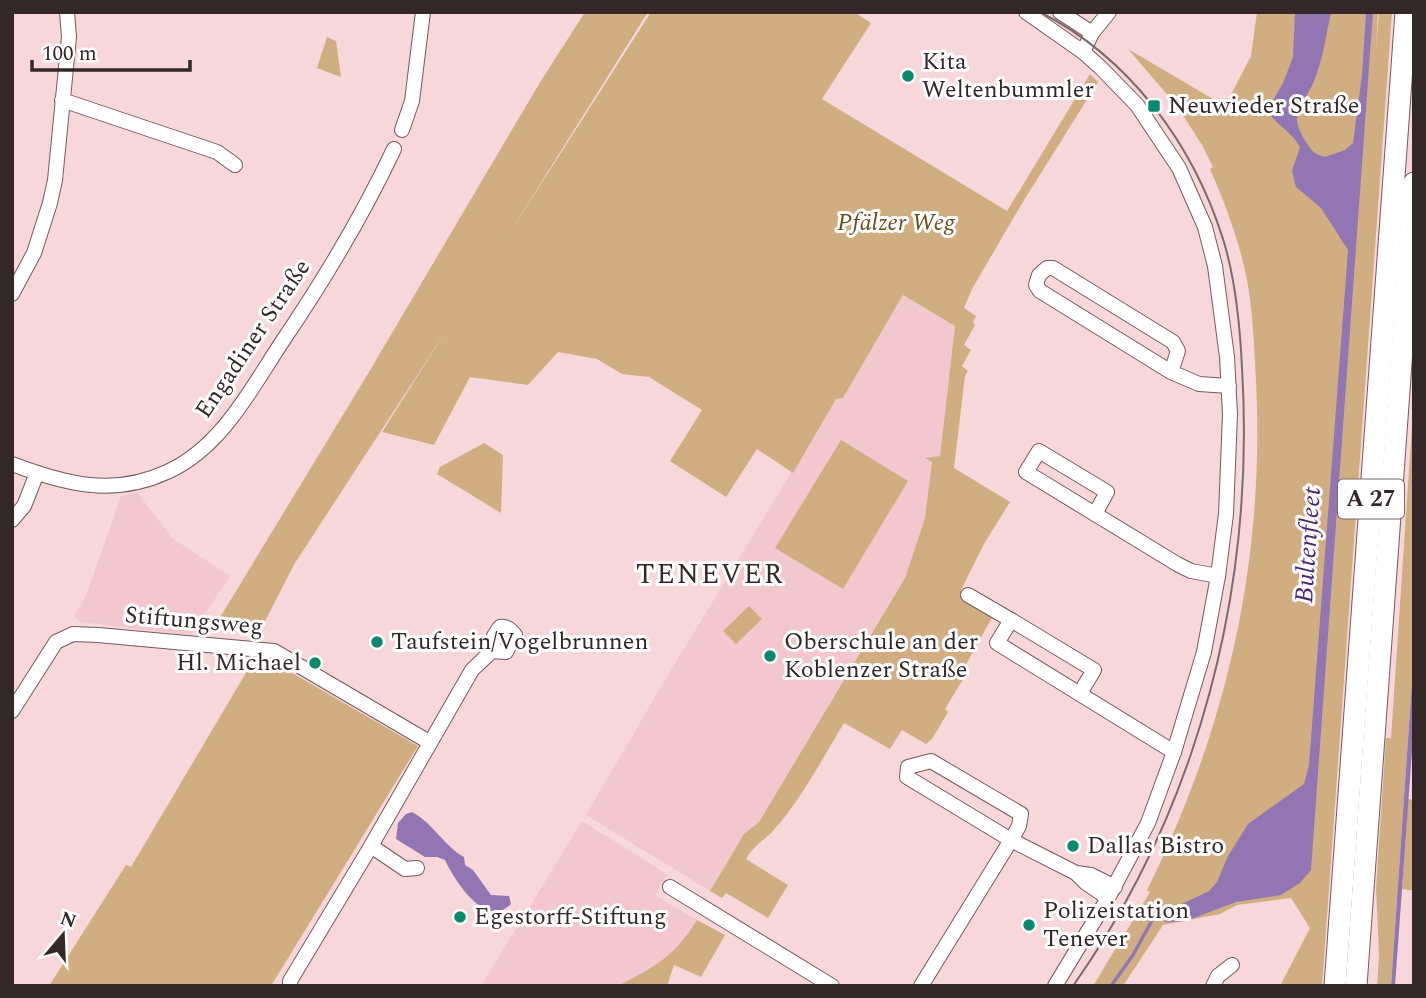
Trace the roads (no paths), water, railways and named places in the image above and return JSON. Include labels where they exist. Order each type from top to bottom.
[{"type":"highway","name":"A 27","points":[[1335,986],[1406,12]]},
{"type":"highway","name":"A 27","points":[[1356,986],[1414,183]]},
{"type":"street","points":[[12,294],[34,253],[55,180],[69,37],[67,12]]},
{"type":"street","points":[[402,130],[412,101],[423,12]]},
{"type":"street","points":[[1026,12],[1083,52],[1137,105],[1170,151],[1205,227],[1215,266],[1225,336],[1228,386],[1226,514],[1204,652],[1174,752],[1148,823],[1112,892],[1055,986]]},
{"type":"street","points":[[1060,12],[1092,33]]},
{"type":"street","points":[[1083,52],[1092,33],[1109,12]]},
{"type":"street","points":[[62,100],[217,152],[234,165]]},
{"type":"street","name":"Engadiner Straße","points":[[12,464],[66,483],[123,486],[168,472],[198,452],[219,433],[243,402],[320,285],[359,219],[394,149]]},
{"type":"street","points":[[1171,373],[1178,351],[1173,342],[1053,268],[1047,268],[1039,275],[1036,285],[1040,291],[1171,373],[1199,384],[1228,386]]},
{"type":"street","points":[[1095,513],[1107,492],[1039,451],[1026,472],[1177,564],[1191,571],[1218,576]]},
{"type":"street","points":[[12,520],[24,506],[37,473]]},
{"type":"street","points":[[968,595],[1094,670],[1080,693]]},
{"type":"street","points":[[1011,620],[998,643],[1174,752]]},
{"type":"street","name":"Stiftungsweg","points":[[12,711],[56,642],[73,634],[98,635],[274,651],[429,742]]},
{"type":"street","points":[[290,986],[290,981],[472,670],[492,651]]},
{"type":"street","points":[[921,986],[1011,840],[1019,826],[1021,814],[931,761],[908,767],[907,777],[1011,840],[1076,873],[1091,875],[1112,892]]},
{"type":"street","points":[[371,846],[405,869],[416,868]]},
{"type":"street","points":[[670,887],[832,986]]},
{"type":"street","points":[[1213,986],[1218,976],[1232,965]]},
{"type":"waterway","name":"Bultenfleet","points":[[1111,986],[1133,955],[1155,915],[1169,911]]},
{"type":"tram line","points":[[1040,12],[1072,31],[1130,79],[1176,138],[1194,170],[1223,239],[1231,270],[1240,335],[1244,417],[1235,564],[1228,612],[1206,707],[1180,785],[1155,845],[1109,931],[1073,986]]},
{"type":"place","name":"Kita Weltenbummler","points":[[908,76]]},
{"type":"place","name":"Neuwieder Straße","points":[[1154,106]]},
{"type":"place","name":"Taufstein/Vogelbrunnen","points":[[377,642]]},
{"type":"place","name":"Oberschule an der Koblenzer Straße","points":[[770,656]]},
{"type":"place","name":"Hl. Michael","points":[[315,663]]},
{"type":"place","name":"Dallas Bistro","points":[[1073,846]]},
{"type":"place","name":"Egestorff-Stiftung","points":[[460,917]]},
{"type":"place","name":"Polizeistation Tenever","points":[[1029,925]]},
{"type":"district","name":"TENEVER","points":[[710,574]]},
{"type":"park label","name":"Pfälzer Weg","points":[[896,223]]}]
